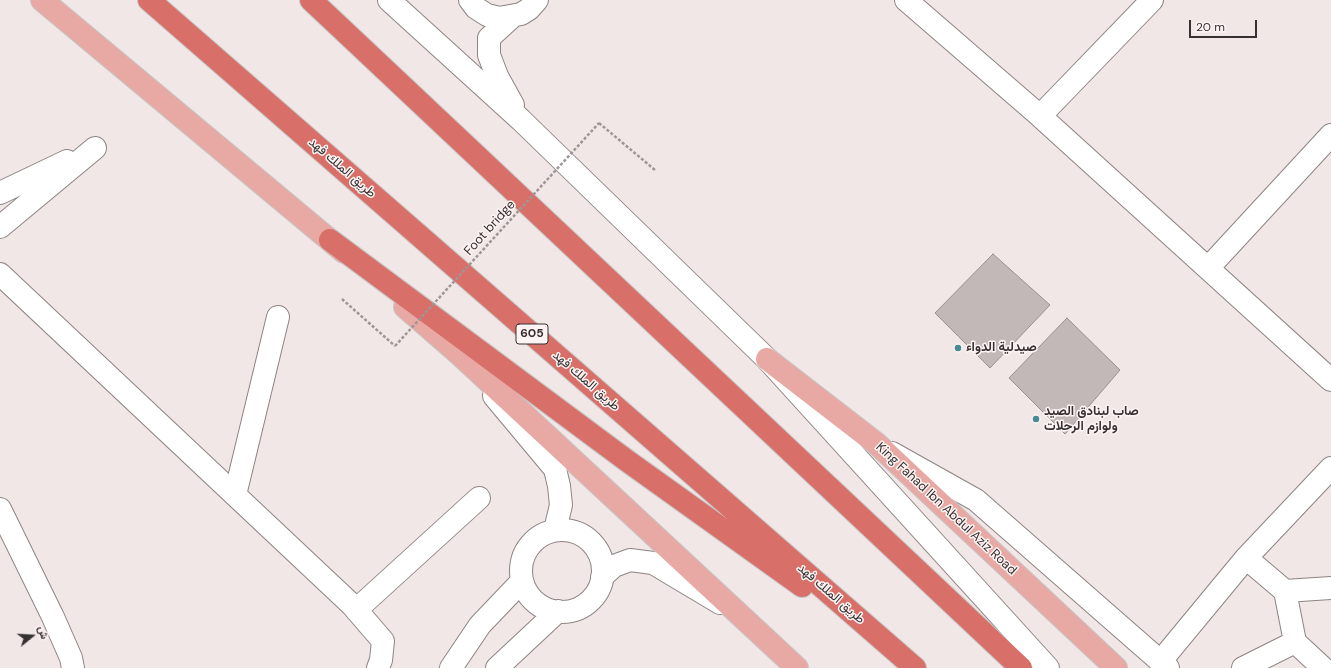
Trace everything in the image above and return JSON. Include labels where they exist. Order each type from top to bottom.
[{"type":"highway","name":"طريق الملك فهد","points":[[149,0],[911,664]]},
{"type":"highway","points":[[311,0],[1021,668]]},
{"type":"highway","points":[[330,240],[632,465],[911,664]]},
{"type":"main road","points":[[42,0],[330,240],[459,354],[736,613],[797,668]]},
{"type":"main road","name":"King Fahad Ibn Abdul Aziz Road","points":[[767,359],[877,444],[1116,668]]},
{"type":"street","points":[[470,0],[476,8],[487,15],[499,18],[512,17]]},
{"type":"street","points":[[521,120],[497,76],[489,55],[489,38],[512,17],[529,9],[537,0]]},
{"type":"street","points":[[906,0],[1040,116],[1209,267],[1331,380]]},
{"type":"street","points":[[1040,116],[1152,0]]},
{"type":"street","points":[[394,4],[521,120],[767,359],[1048,668]]},
{"type":"street","points":[[1209,267],[1331,135]]},
{"type":"street","points":[[0,193],[95,148],[0,226]]},
{"type":"street","points":[[4,285],[235,495],[356,610],[383,641],[381,660],[378,668]]},
{"type":"street","points":[[235,495],[278,317]]},
{"type":"street","points":[[459,354],[555,469],[559,486],[561,506],[555,530]]},
{"type":"street","points":[[877,444],[976,500],[1164,665],[1246,558],[1331,468]]},
{"type":"street","points":[[356,610],[479,498]]},
{"type":"street","points":[[0,509],[53,617],[74,668]]},
{"type":"street","points":[[555,530],[568,530],[581,534],[592,542],[600,554],[603,567],[602,577],[600,587],[588,603],[571,611],[558,612],[546,609],[535,602],[527,592],[522,581],[521,567],[524,554],[532,543],[542,535],[555,530]]},
{"type":"street","points":[[1246,558],[1285,591],[1295,642],[1323,668]]},
{"type":"street","points":[[602,577],[614,566],[630,560],[653,563],[736,613]]},
{"type":"street","points":[[451,668],[480,625],[522,581]]},
{"type":"street","points":[[1285,591],[1331,588]]},
{"type":"street","points":[[497,668],[558,612]]},
{"type":"street","points":[[1243,668],[1295,642]]},
{"type":"path","name":"Foot bridge","points":[[342,299],[395,346],[599,123],[655,170]]},
{"type":"building","points":[[993,254],[1050,305],[990,368],[935,313]]},
{"type":"building","points":[[1067,318],[1120,370],[1065,434],[1009,378]]},
{"type":"place","name":"صيدلية الدواء","points":[[958,348]]},
{"type":"place","name":"صاب لبنادق الصيد ولوازم الرحلات","points":[[1036,419]]}]
